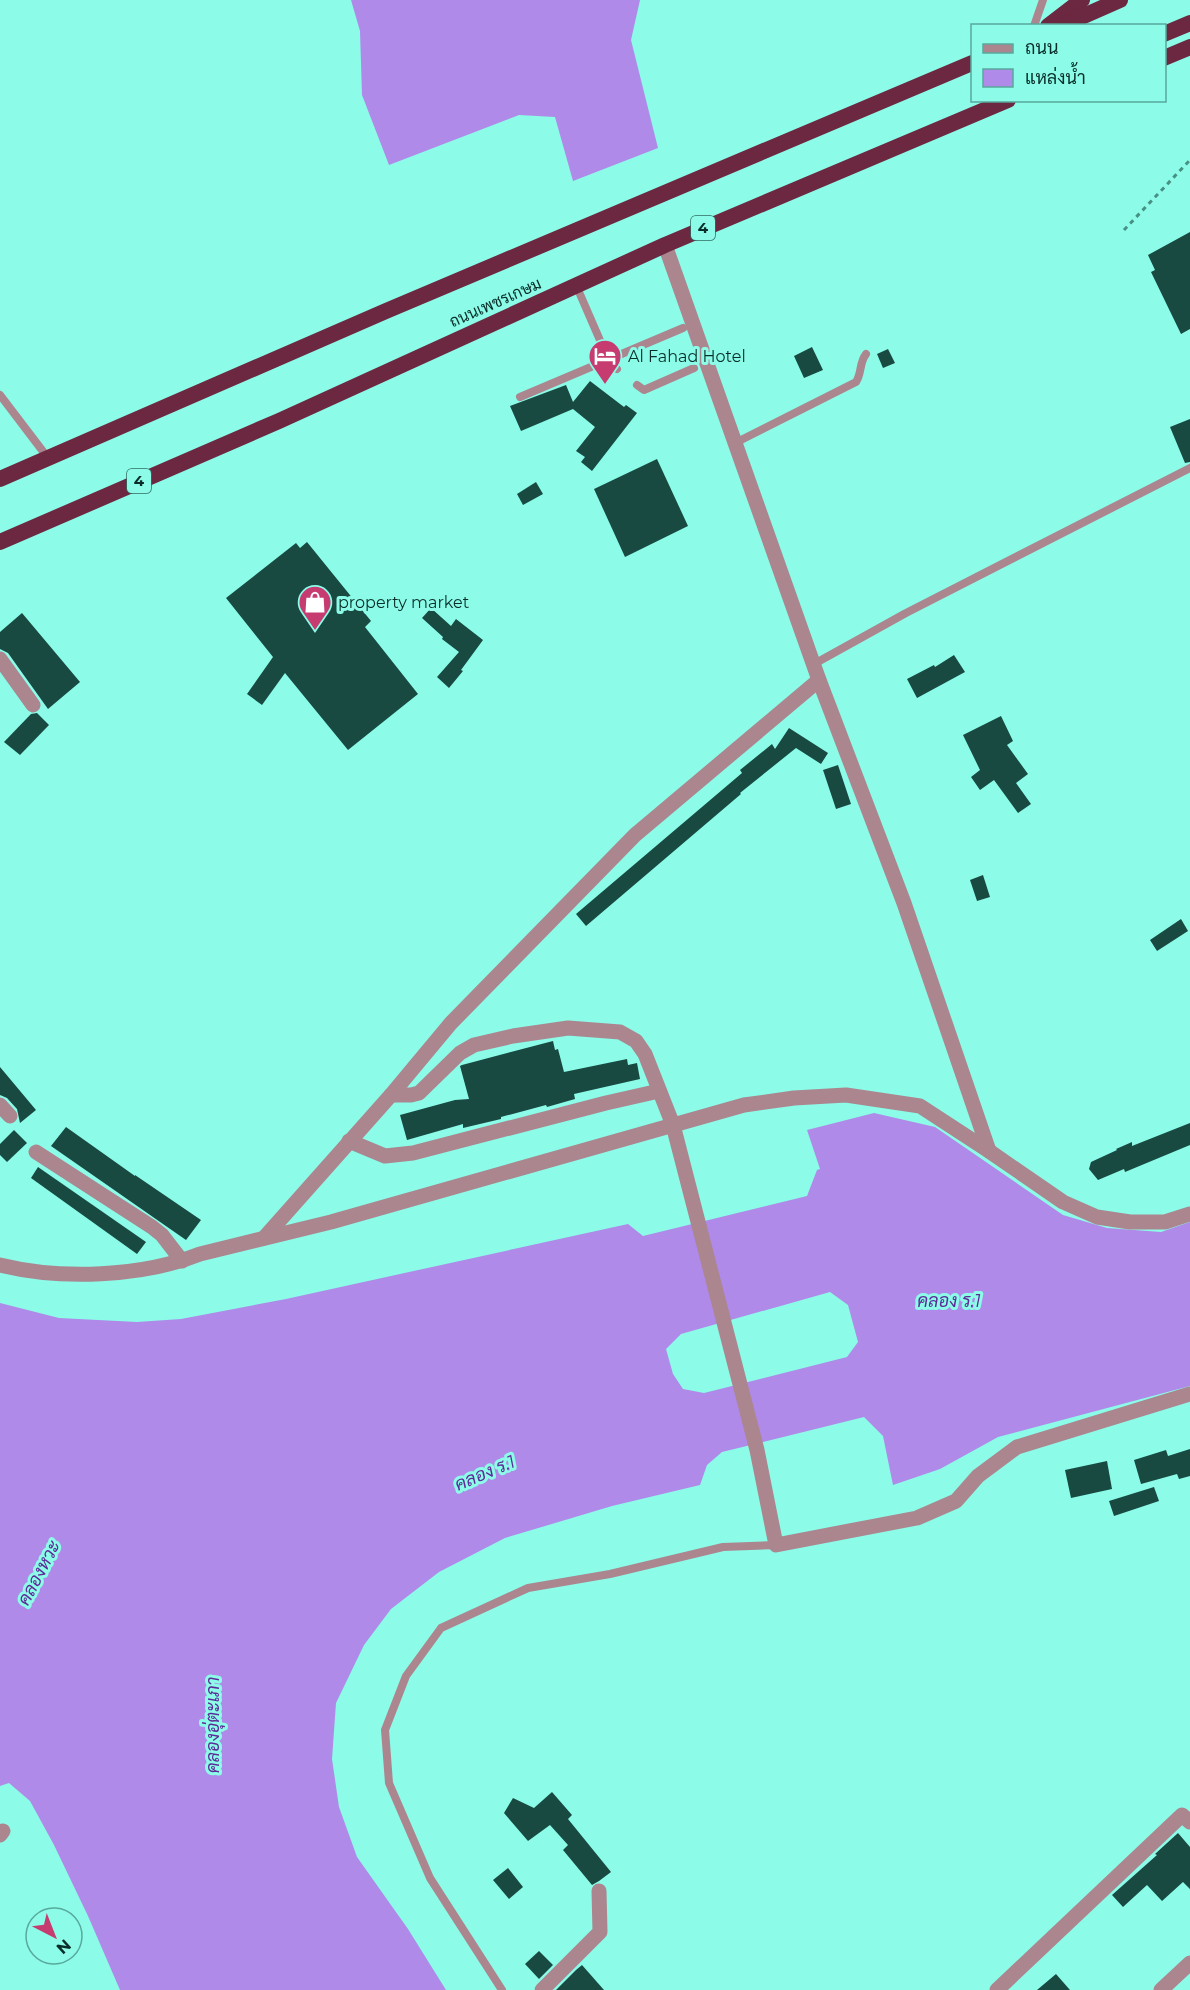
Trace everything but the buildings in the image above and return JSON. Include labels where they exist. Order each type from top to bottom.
[{"type":"highway","points":[[1051,24],[1082,0]]},
{"type":"highway","points":[[1066,24],[1120,0]]},
{"type":"highway","points":[[1166,33],[1190,23]]},
{"type":"highway","points":[[1166,57],[1190,47]]},
{"type":"highway","name":"ถนนเพชรเกษม","points":[[0,479],[386,311],[971,63]]},
{"type":"highway","name":"ถนนเพชรเกษม","points":[[0,542],[279,421],[664,245],[1003,102]]},
{"type":"street","points":[[664,245],[819,680],[903,903],[989,1151]]},
{"type":"street","points":[[0,659],[33,705]]},
{"type":"street","points":[[264,1238],[392,1095],[451,1023],[635,835],[819,680]]},
{"type":"street","points":[[392,1095],[419,1093],[460,1053],[474,1045],[513,1036],[568,1028],[620,1032],[636,1041],[645,1054],[672,1125],[757,1450],[776,1545],[917,1518],[956,1501],[978,1476],[1017,1447],[1190,1394]]},
{"type":"street","points":[[349,1141],[385,1156],[413,1153],[659,1091]]},
{"type":"street","points":[[0,1265],[16,1269],[111,1274],[182,1261],[200,1254],[331,1222],[744,1105],[794,1098],[846,1095],[920,1106],[1063,1202],[1097,1217],[1130,1222],[1165,1222],[1190,1214]]},
{"type":"street","points":[[36,1152],[152,1227],[162,1235],[182,1261]]},
{"type":"street","points":[[997,1990],[1182,1815],[1190,1822]]},
{"type":"street","points":[[542,1990],[600,1932],[599,1891]]},
{"type":"street","points":[[1161,1990],[1190,1963]]},
{"type":"street","points":[[1173,1978],[1185,1990]]},
{"type":"lane","points":[[1035,24],[1043,0]]},
{"type":"lane","points":[[576,285],[609,361],[617,369]]},
{"type":"lane","points":[[520,397],[683,328]]},
{"type":"lane","points":[[735,443],[856,382],[861,360],[866,354]]},
{"type":"lane","points":[[637,385],[644,390],[652,388],[694,368]]},
{"type":"lane","points":[[0,395],[48,458]]},
{"type":"lane","points":[[814,664],[906,613],[1190,468]]},
{"type":"lane","points":[[502,1990],[430,1878],[389,1783],[385,1730],[406,1676],[441,1628],[528,1588],[610,1574],[723,1547],[776,1545]]},
{"type":"path","points":[[1124,230],[1190,160]]},
{"type":"water","points":[[351,0],[640,0],[631,40],[658,148],[573,181],[555,117],[519,115],[389,165],[362,95],[360,31]]},
{"type":"water","points":[[874,1113],[935,1127],[1063,1215],[1107,1228],[1161,1232],[1190,1222],[1190,1386],[998,1437],[940,1469],[893,1485],[883,1436],[864,1417],[722,1452],[707,1465],[700,1485],[612,1506],[505,1538],[439,1572],[391,1609],[364,1645],[336,1703],[332,1759],[339,1807],[357,1857],[408,1929],[446,1990],[120,1990],[84,1906],[30,1801],[9,1783],[0,1786],[0,1303],[59,1318],[137,1322],[181,1319],[286,1299],[628,1224],[643,1236],[807,1196],[817,1170],[820,1169],[807,1130]],"holes":[[[830,1292],[848,1305],[858,1342],[847,1357],[704,1393],[683,1389],[673,1374],[666,1349],[681,1334]]]},
{"type":"place","name":"Al Fahad Hotel","points":[[605,385]]},
{"type":"place","name":"property market","points":[[315,631]]},
{"type":"water label","name":"คลอง ร.1","points":[[949,1301]]},
{"type":"water label","name":"คลอง ร.1","points":[[485,1473]]},
{"type":"water label","name":"คลองหวะ","points":[[39,1573]]},
{"type":"water label","name":"คลองอุ่ตะเภา","points":[[213,1725]]}]
